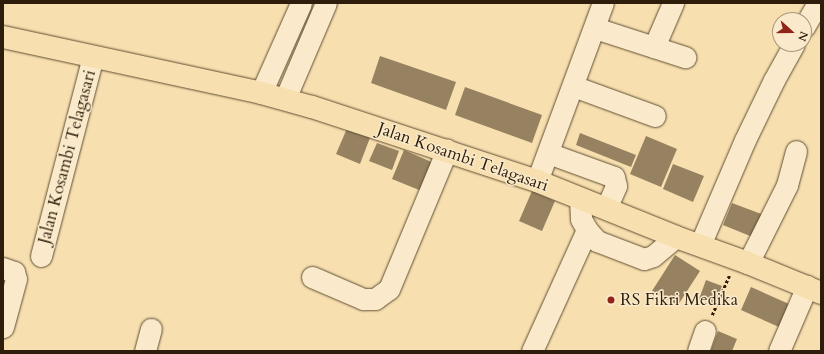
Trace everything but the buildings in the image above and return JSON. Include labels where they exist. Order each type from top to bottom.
[{"type":"main road","name":"Jalan Kosambi Telagasari","points":[[3,37],[285,99],[446,150],[537,181],[814,290]]},
{"type":"street","points":[[261,93],[301,3]]},
{"type":"street","points":[[285,99],[326,3]]},
{"type":"street","points":[[537,181],[604,3]]},
{"type":"street","points":[[812,13],[818,3]]},
{"type":"street","points":[[654,47],[665,5]]},
{"type":"street","points":[[595,28],[685,57]]},
{"type":"street","points":[[700,245],[748,134],[774,80],[790,52]]},
{"type":"street","name":"Jalan Kosambi Telagasari","points":[[41,256],[93,57]]},
{"type":"street","points":[[273,66],[295,74]]},
{"type":"street","points":[[573,86],[655,116]]},
{"type":"street","points":[[312,277],[363,299],[375,299],[389,289],[446,150]]},
{"type":"street","points":[[742,261],[787,185],[796,151]]},
{"type":"street","points":[[548,153],[614,177],[616,186],[606,208]]},
{"type":"street","points":[[580,199],[581,219],[587,230],[597,241],[644,259],[653,256],[676,236]]},
{"type":"street","points":[[532,351],[587,230]]},
{"type":"street","points":[[3,268],[12,270],[16,276],[3,327]]},
{"type":"street","points":[[779,351],[814,290]]},
{"type":"street","points":[[145,351],[151,329]]},
{"type":"street","points":[[698,351],[705,331]]},
{"type":"path","points":[[705,331],[742,261]]},
{"type":"place","name":"RS Fikri Medika","points":[[611,300]]}]
